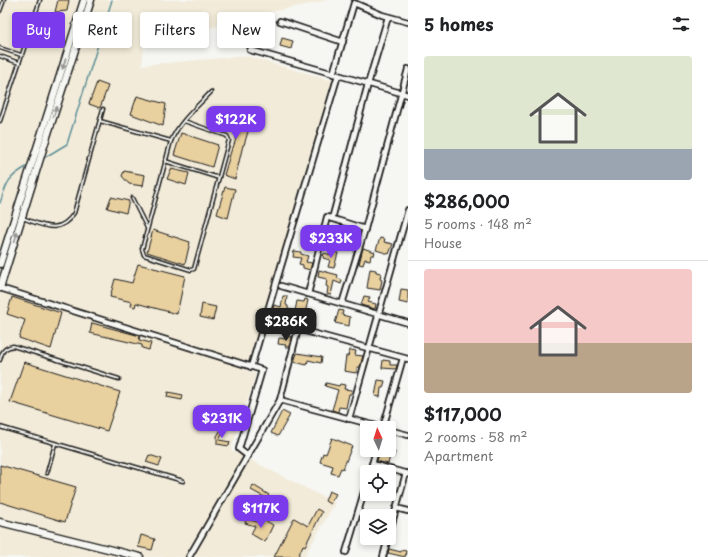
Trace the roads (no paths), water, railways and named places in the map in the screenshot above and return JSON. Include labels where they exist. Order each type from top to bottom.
[{"type":"main road","points":[[0,264],[84,0]]},
{"type":"main road","points":[[0,288],[91,0]]},
{"type":"main road","points":[[0,522],[140,557]]},
{"type":"street","points":[[251,367],[336,75],[343,42],[354,4],[408,22]]},
{"type":"street","points":[[332,219],[388,16]]},
{"type":"street","points":[[280,21],[343,42]]},
{"type":"street","points":[[250,50],[408,95]]},
{"type":"street","points":[[342,304],[365,229],[408,69]]},
{"type":"street","points":[[349,418],[408,210]]},
{"type":"street","points":[[308,294],[327,217],[365,229]]},
{"type":"street","points":[[281,286],[408,323]]},
{"type":"street","points":[[0,288],[262,370],[239,449],[248,456]]},
{"type":"street","points":[[268,321],[405,359],[385,421]]},
{"type":"street","points":[[189,557],[280,400],[298,329]]},
{"type":"street","points":[[280,400],[360,421]]},
{"type":"street","points":[[396,432],[408,435]]},
{"type":"street","points":[[374,457],[372,464],[407,473],[396,508],[408,511]]},
{"type":"street","points":[[346,552],[361,501]]},
{"type":"street","points":[[383,557],[386,545]]},
{"type":"lane","points":[[0,11],[4,0]]},
{"type":"lane","points":[[0,121],[40,0]]},
{"type":"lane","points":[[0,48],[22,55]]},
{"type":"lane","points":[[0,56],[19,62]]},
{"type":"lane","points":[[184,121],[227,136],[229,140],[193,269],[144,256],[142,249],[165,161],[175,131],[184,121],[211,92]]},
{"type":"lane","points":[[15,216],[52,228],[61,226],[69,221],[74,213],[103,109]]},
{"type":"lane","points":[[100,121],[171,141]]},
{"type":"lane","points":[[165,161],[219,178]]},
{"type":"lane","points":[[132,198],[148,229]]},
{"type":"lane","points":[[0,360],[2,351],[7,347],[13,346],[119,379]]},
{"type":"lane","points":[[0,427],[183,481]]},
{"type":"lane","points":[[47,472],[55,444]]},
{"type":"waterway","points":[[42,159],[67,144],[112,0]]},
{"type":"waterway","points":[[0,203],[12,177],[28,166]]}]
